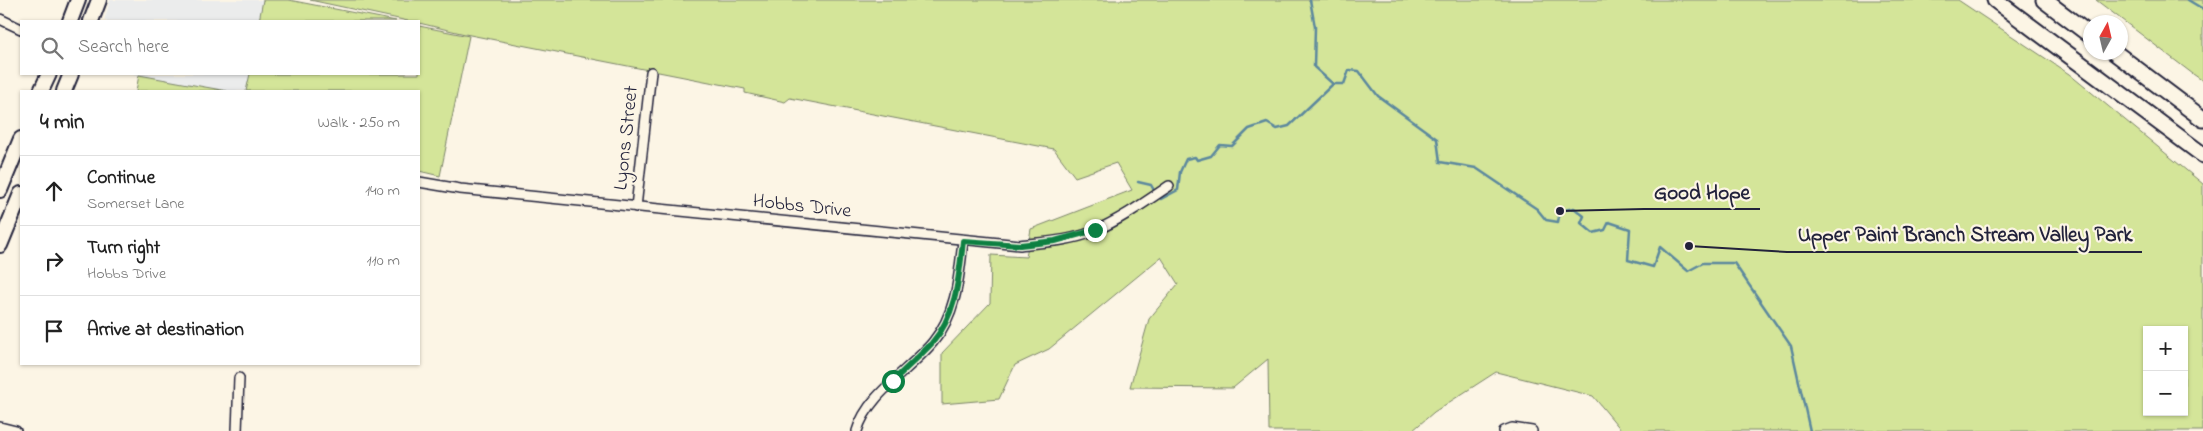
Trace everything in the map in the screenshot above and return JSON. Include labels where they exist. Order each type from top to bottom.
[{"type":"highway","points":[[1996,0],[2203,155]]},
{"type":"highway","points":[[2044,0],[2083,30]]},
{"type":"highway","points":[[2125,60],[2203,119]]},
{"type":"main road","points":[[70,20],[78,0]]},
{"type":"main road","points":[[91,20],[99,0]]},
{"type":"main road","points":[[41,90],[49,75]]},
{"type":"main road","points":[[64,90],[71,75]]},
{"type":"main road","points":[[0,190],[20,141]]},
{"type":"main road","points":[[0,245],[20,196]]},
{"type":"street","points":[[0,20],[20,29]]},
{"type":"street","name":"Lyons Street","points":[[636,207],[651,72]]},
{"type":"street","name":"Hobbs Drive","points":[[420,182],[460,189],[963,241],[1020,245],[1055,241],[1091,232],[1124,216],[1169,186]]},
{"type":"street","points":[[857,431],[869,407],[933,342],[946,321],[958,286],[963,241]]},
{"type":"street","points":[[237,431],[239,378]]},
{"type":"street","points":[[0,427],[16,431]]},
{"type":"street","points":[[1504,431],[1512,428],[1532,431]]},
{"type":"shaded area","points":[[110,0],[263,0],[259,20],[104,20]]},
{"type":"shaded area","points":[[137,75],[250,75],[246,90],[221,90]]},
{"type":"green space","points":[[263,0],[289,0],[391,20],[259,20]]},
{"type":"green space","points":[[310,0],[1958,0],[2069,74],[2203,184],[2203,431],[1622,431],[1593,396],[1496,372],[1434,412],[1412,431],[1269,431],[1268,359],[1233,388],[1130,387],[1149,319],[1178,284],[1161,257],[1049,349],[1015,365],[999,399],[942,404],[942,353],[990,303],[991,255],[1026,257],[1031,229],[1132,190],[1116,163],[1075,177],[1054,149],[790,98],[785,102],[745,93],[745,89],[465,34],[420,23],[420,20],[403,20]]},
{"type":"green space","points":[[2096,0],[2203,0],[2203,81],[2128,24],[2128,15],[2116,15]]},
{"type":"green space","points":[[420,26],[469,36],[440,176],[420,171],[420,90],[246,90],[250,75],[420,75]]},
{"type":"green space","points":[[139,75],[222,90],[136,90]]},
{"type":"waterway","points":[[1310,0],[1315,27],[1314,67],[1333,84],[1344,84],[1349,70],[1359,71],[1378,96],[1437,139],[1440,162],[1476,168],[1537,209],[1546,220],[1558,222],[1560,211],[1574,208],[1584,216],[1581,223],[1593,233],[1605,230],[1609,222],[1630,229],[1628,260],[1653,267],[1660,247],[1688,271],[1703,263],[1734,263],[1791,346],[1810,431]]},
{"type":"waterway","points":[[2188,0],[2203,9]]},
{"type":"waterway","points":[[1159,196],[1161,199],[1178,190],[1180,172],[1186,159],[1195,157],[1197,160],[1211,156],[1220,145],[1232,146],[1249,129],[1267,123],[1277,129],[1289,126],[1333,84]]},
{"type":"waterway","points":[[1138,182],[1151,185],[1155,192]]},
{"type":"place","name":"Good Hope","points":[[1560,211]]},
{"type":"place","name":"Upper Paint Branch Stream Valley Park","points":[[1689,246]]},
{"type":"route","points":[[893,381],[933,342],[946,321],[958,286],[963,241],[1020,245],[1055,241],[1095,230]]}]
